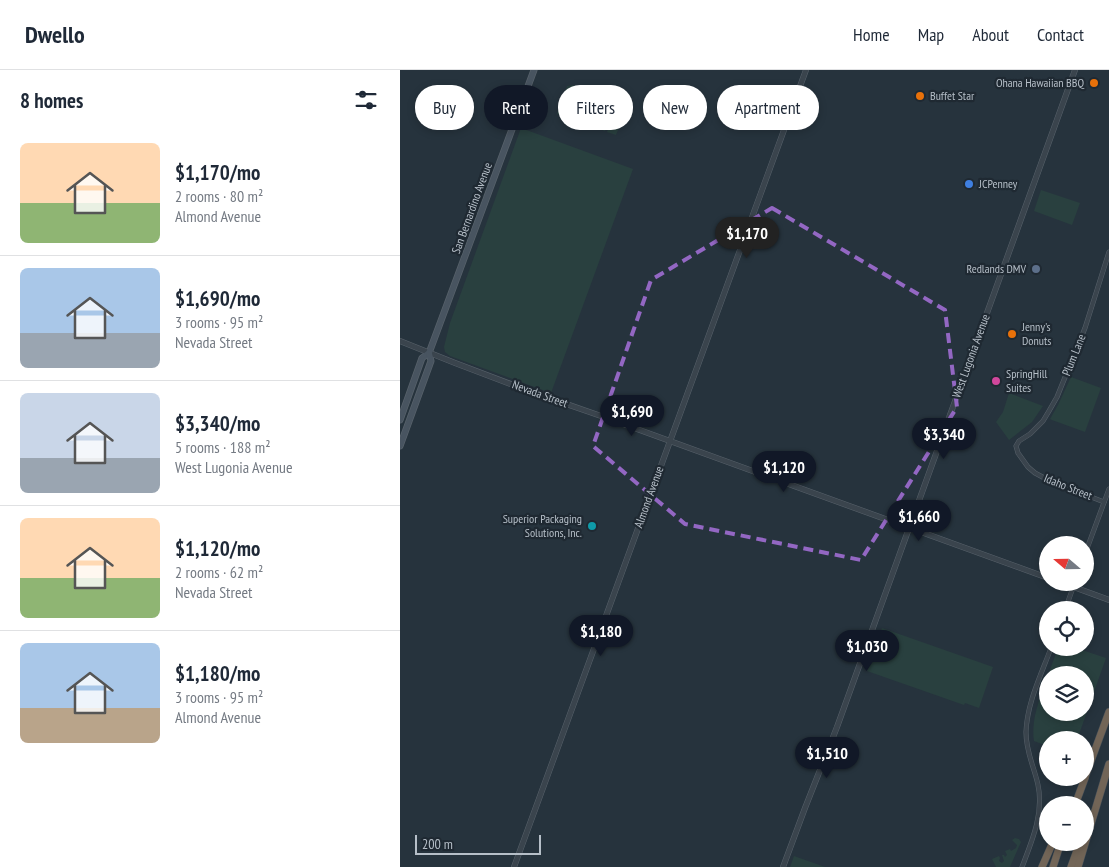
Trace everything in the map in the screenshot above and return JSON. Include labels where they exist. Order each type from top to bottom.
[{"type":"highway","points":[[1094,753],[1109,712]]},
{"type":"highway","points":[[1094,804],[1109,763]]},
{"type":"highway","points":[[1078,867],[1109,763]]},
{"type":"highway","points":[[1042,867],[1049,851]]},
{"type":"highway","points":[[1053,867],[1058,851]]},
{"type":"highway","points":[[1071,867],[1077,851]]},
{"type":"main road","name":"San Bernardino Avenue","points":[[400,420],[422,358],[429,353],[534,70]]},
{"type":"main road","name":"San Bernardino Avenue","points":[[400,446],[431,361],[429,353]]},
{"type":"street","name":"Almond Avenue","points":[[514,867],[806,70]]},
{"type":"street","name":"West Lugonia Avenue","points":[[783,867],[804,808],[837,727],[1075,70]]},
{"type":"street","name":"Plum Lane","points":[[1016,446],[1019,441],[1030,434],[1050,411],[1085,328],[1109,252]]},
{"type":"street","name":"Nevada Street","points":[[400,341],[558,401],[1039,575]]},
{"type":"street","name":"Idaho Street","points":[[1016,446],[1018,453],[1028,467],[1041,477],[1104,502]]},
{"type":"street","points":[[1092,536],[1109,489]]},
{"type":"street","points":[[1088,591],[1109,600]]},
{"type":"street","points":[[1022,867],[1036,829],[1039,809],[1038,786],[1027,746],[1027,722],[1030,707],[1048,656]]},
{"type":"highlighted area","points":[[772,208],[945,310],[957,407],[861,560],[685,524],[593,446],[651,280]]},
{"type":"green space","points":[[520,130],[526,130],[633,169],[551,393],[450,356],[445,352],[444,347],[450,323]]},
{"type":"green space","points":[[608,130],[618,130],[616,135],[607,132]]},
{"type":"green space","points":[[1041,190],[1080,203],[1072,225],[1034,211]]},
{"type":"green space","points":[[1071,377],[1101,388],[1085,432],[1050,419]]},
{"type":"green space","points":[[1009,393],[1043,406],[1032,422],[1009,440],[996,422],[1003,412]]},
{"type":"green space","points":[[882,628],[993,667],[979,708],[965,703],[964,705],[867,671]]},
{"type":"green space","points":[[1094,654],[1106,658],[1094,692],[1094,666],[1051,666],[1055,656],[1094,656]]},
{"type":"green space","points":[[1039,703],[1039,721],[1084,721],[1080,731],[1039,731],[1039,743],[1034,741],[1033,733]]},
{"type":"green space","points":[[1015,838],[1021,842],[1010,867],[996,867],[992,859],[999,856],[999,861],[1002,863],[1004,861],[1002,855],[1005,857],[1007,855],[1005,851],[1010,849],[1011,851],[1016,848],[1017,845],[1012,840]]},
{"type":"green space","points":[[794,856],[825,867],[790,867]]},
{"type":"place","name":"Ohana Hawaiian BBQ","points":[[1094,83]]},
{"type":"place","name":"Buffet Star","points":[[920,96]]},
{"type":"place","name":"JCPenney","points":[[969,184]]},
{"type":"place","name":"Redlands DMV","points":[[1036,269]]},
{"type":"place","name":"Jenny's Donuts","points":[[1012,334]]},
{"type":"place","name":"SpringHill Suites","points":[[996,381]]},
{"type":"place","name":"Superior Packaging Solutions, Inc.","points":[[592,526]]}]
